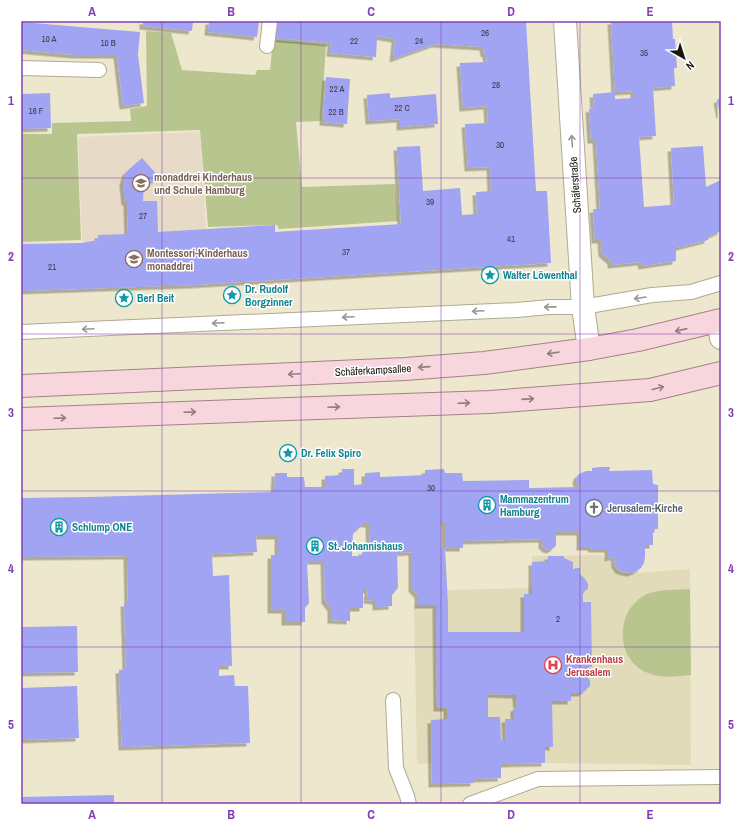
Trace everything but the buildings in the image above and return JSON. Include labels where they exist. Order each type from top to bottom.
[{"type":"main road","name":"Schäferkampsallee","points":[[21,386],[405,369],[484,363],[589,349],[720,326]]},
{"type":"main road","points":[[21,419],[490,402],[650,390],[721,373]]},
{"type":"street","name":"Schäferstraße","points":[[565,21],[583,307],[589,349]]},
{"type":"lane","points":[[267,46],[270,21]]},
{"type":"lane","points":[[21,68],[99,70]]},
{"type":"lane","points":[[21,332],[549,307],[583,307],[652,295],[691,292],[721,283]]},
{"type":"lane","points":[[393,700],[396,768],[409,804]]},
{"type":"lane","points":[[470,804],[538,779],[721,777]]},
{"type":"shaded area","name":"monaddrei Kinderhaus und Schule Hamburg","points":[[200,132],[206,229],[188,231],[190,286],[84,289],[78,137]]},
{"type":"shaded area","name":"Krankenhaus Jerusalem","points":[[602,555],[620,574],[690,569],[691,765],[545,763],[501,764],[501,778],[474,779],[474,783],[432,784],[432,763],[417,764],[414,606],[448,605],[447,590],[532,588],[532,556]]},
{"type":"green space","points":[[146,31],[171,33],[182,70],[255,75],[257,70],[270,70],[273,40],[326,45],[321,121],[296,122],[302,187],[395,184],[398,221],[279,229],[277,225],[208,227],[200,130],[77,134],[81,240],[21,242],[21,134],[52,134],[52,123],[131,121],[130,109],[147,106]]},
{"type":"green space","points":[[690,589],[691,675],[669,677],[648,673],[637,666],[629,657],[624,646],[624,622],[629,611],[636,601],[651,592]]},
{"type":"place","name":"monaddrei Kinderhaus und Schule Hamburg","points":[[141,183]]},
{"type":"place","name":"Montessori-Kinderhaus monaddrei","points":[[134,259]]},
{"type":"place","name":"Walter Löwenthal","points":[[490,275]]},
{"type":"place","name":"Dr. Rudolf Borgzinner","points":[[232,295]]},
{"type":"place","name":"Berl Beit","points":[[124,298]]},
{"type":"place","name":"Dr. Felix Spiro","points":[[288,453]]},
{"type":"place","name":"Mammazentrum Hamburg","points":[[487,505]]},
{"type":"place","name":"Jerusalem-Kirche","points":[[594,508]]},
{"type":"place","name":"Schlump ONE","points":[[59,527]]},
{"type":"place","name":"St. Johannishaus","points":[[315,546]]},
{"type":"place","name":"Krankenhaus Jerusalem","points":[[553,665]]}]
